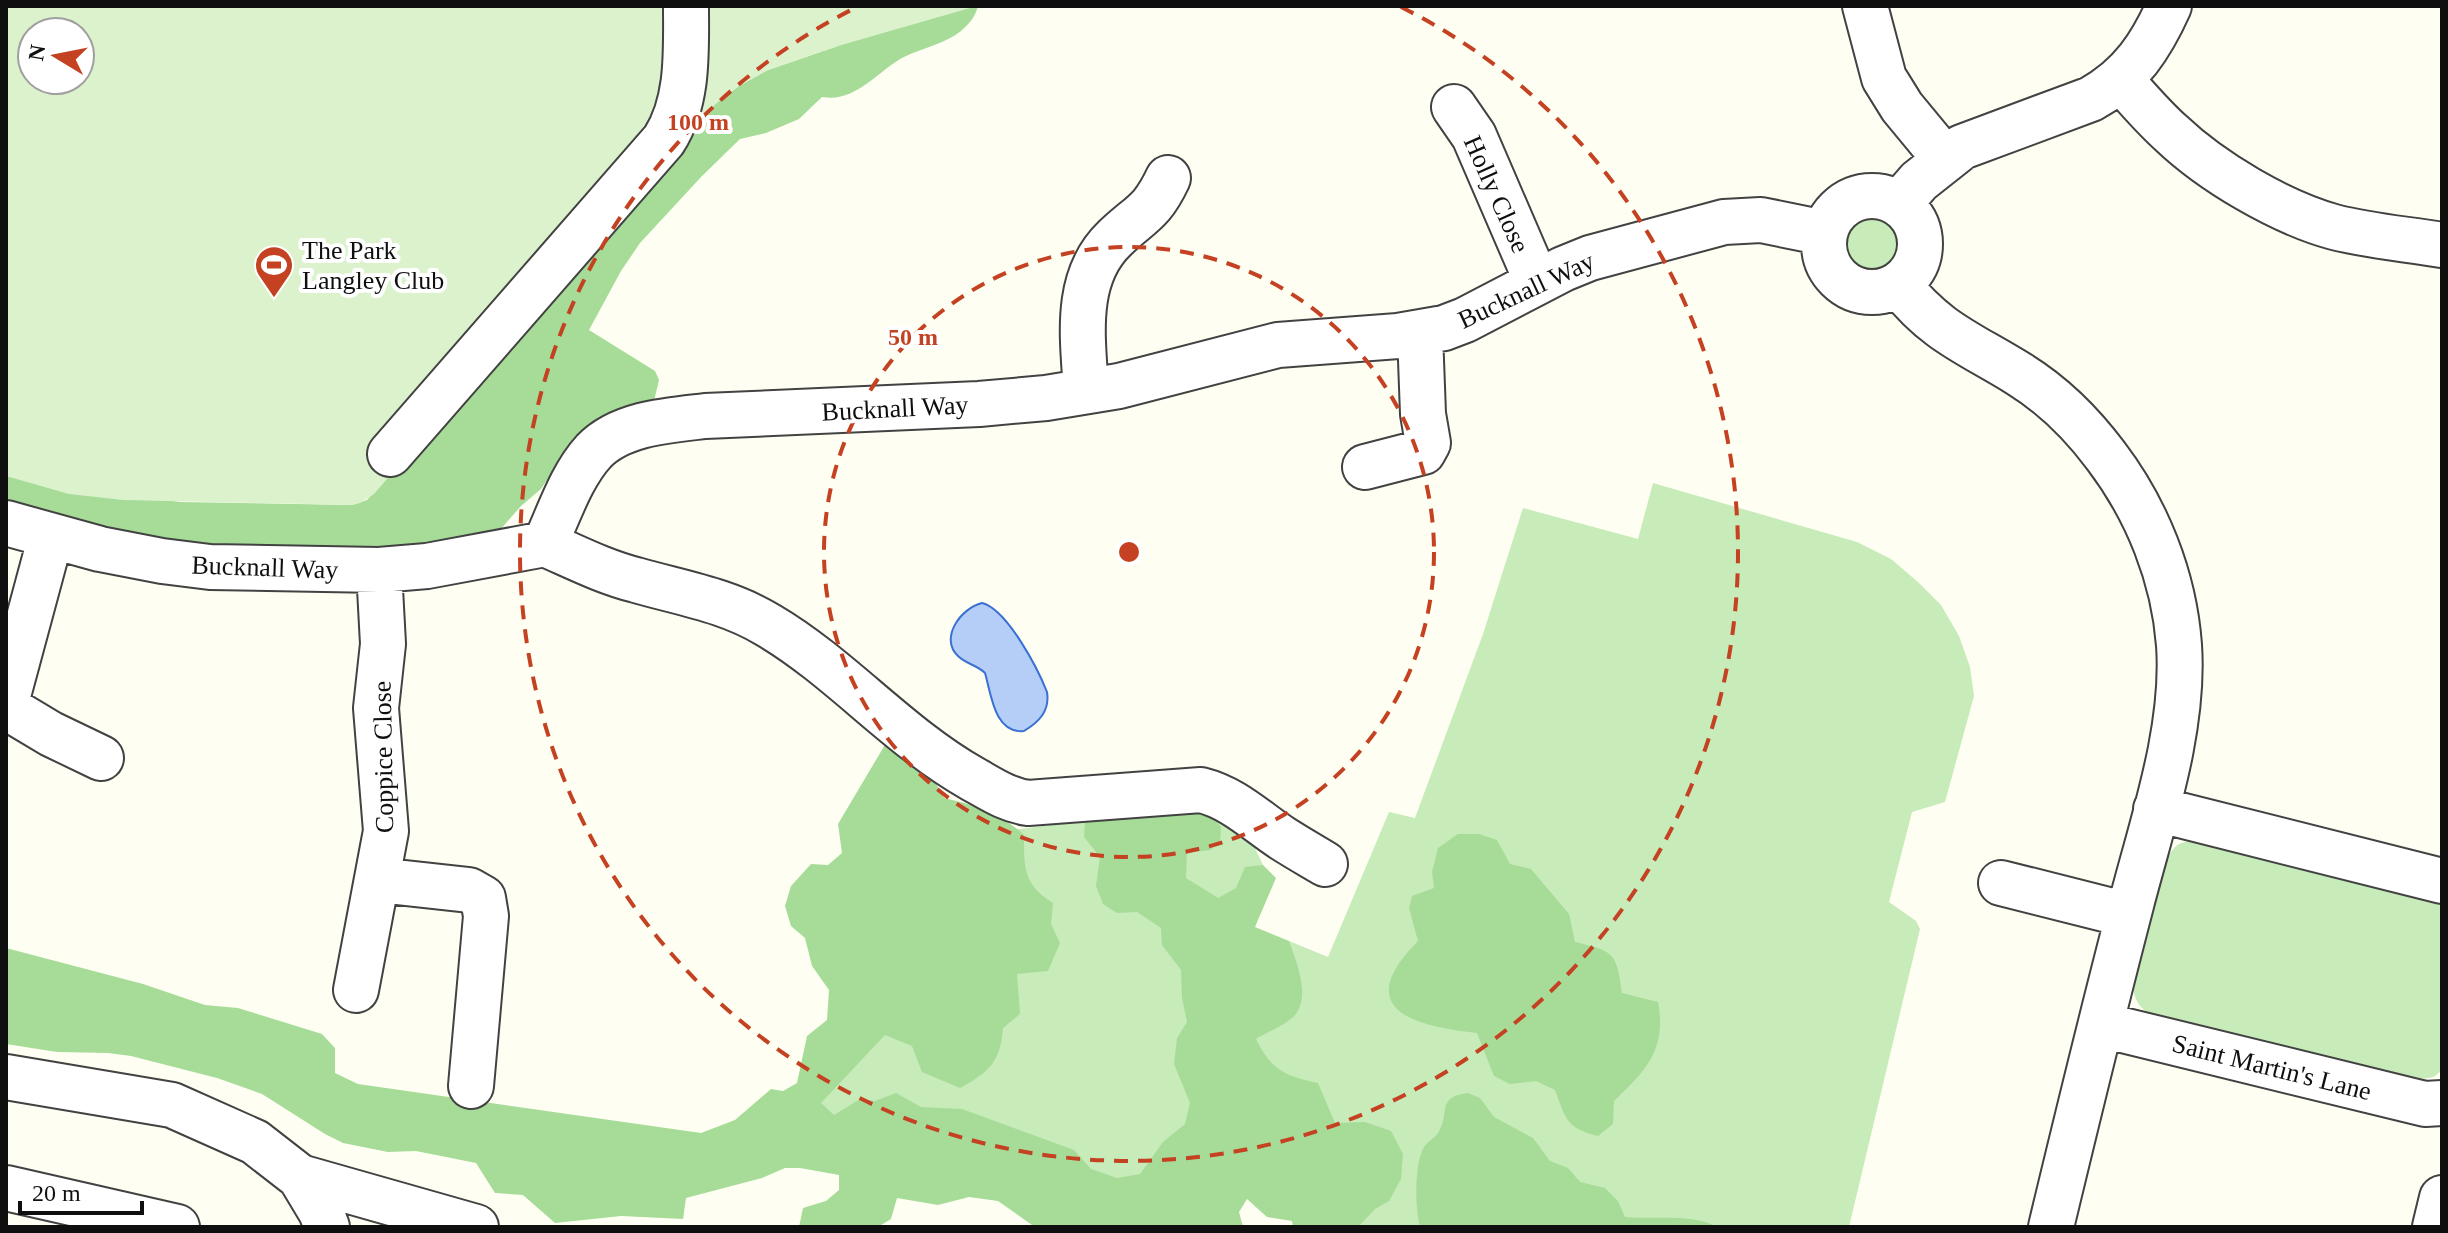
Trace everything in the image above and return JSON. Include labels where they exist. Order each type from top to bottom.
[{"type":"street","points":[[390,454],[664,140],[677,118],[680,105],[686,51],[686,6]]},
{"type":"street","points":[[1865,6],[1884,78],[1902,107],[1945,159]]},
{"type":"street","points":[[1899,204],[1919,181],[1945,159],[1981,139],[2091,99],[2121,80],[2150,47],[2169,6]]},
{"type":"street","points":[[2121,80],[2156,119],[2190,150],[2286,209],[2334,227],[2442,245]]},
{"type":"street","name":"Holly Close","points":[[1454,107],[1474,136],[1537,282]]},
{"type":"street","points":[[1086,391],[1082,323],[1088,283],[1107,247],[1152,207],[1168,178]]},
{"type":"street","points":[[1867,196],[1883,197],[1899,204],[1917,227],[1920,242],[1913,270],[1899,285],[1876,293],[1860,291],[1845,284],[1833,273],[1825,258],[1825,233],[1837,211],[1851,201],[1867,196]]},
{"type":"street","name":"Bucknall Way","points":[[6,523],[100,549],[187,565],[320,571],[427,566],[545,544],[585,462],[596,448],[633,429],[666,421],[705,416],[979,404],[1086,391],[1152,378],[1278,345],[1420,333],[1465,320],[1590,258],[1724,222],[1761,220],[1825,233]]},
{"type":"street","points":[[1899,285],[1934,324],[2020,374],[2065,409],[2108,459],[2158,548],[2176,616],[2180,672],[2174,727],[2051,1227]]},
{"type":"street","points":[[1365,467],[1426,449],[1420,333]]},
{"type":"street","points":[[51,536],[6,705],[51,734],[101,758]]},
{"type":"street","points":[[545,544],[608,571],[686,592],[748,614],[784,635],[817,685],[915,741],[949,765],[1016,801],[1028,803],[1201,790],[1217,794],[1238,806],[1325,864]]},
{"type":"street","name":"Coppice Close","points":[[356,990],[386,831],[376,708],[383,636],[379,570]]},
{"type":"street","points":[[2156,809],[2442,881]]},
{"type":"street","points":[[378,880],[469,890],[483,898],[486,916],[471,1086]]},
{"type":"street","points":[[2001,883],[2128,915]]},
{"type":"street","name":"Saint Martin's Lane","points":[[2102,1025],[2425,1104],[2442,1103]]},
{"type":"street","points":[[6,1077],[172,1105],[255,1142],[300,1177],[327,1227]]},
{"type":"street","points":[[300,1177],[476,1227]]},
{"type":"street","points":[[6,1188],[177,1227]]},
{"type":"street","points":[[2435,1227],[2442,1198]]},
{"type":"green space","name":"The Park Langley Club","points":[[6,6],[977,6],[838,46],[768,70],[729,92],[696,122],[374,494],[360,503],[123,500],[69,494],[6,476]]},
{"type":"green space","points":[[890,6],[978,6],[961,31],[941,43],[904,57],[856,91],[834,98],[822,97],[799,119],[766,133],[740,139],[640,243],[589,330],[655,371],[659,380],[654,401],[584,430],[573,440],[541,489],[499,531],[391,551],[209,546],[133,537],[6,503],[6,476],[180,502],[352,505],[367,500],[712,106],[747,80],[768,70],[838,46]]},
{"type":"green space","points":[[1865,212],[1877,212],[1894,221],[1901,232],[1901,256],[1894,267],[1877,276],[1865,276],[1853,271],[1844,262],[1839,250],[1839,238],[1844,226],[1853,217]]},
{"type":"green space","points":[[1653,483],[1857,542],[1891,559],[1941,605],[1959,636],[1970,667],[1974,696],[1945,802],[1912,812],[1889,902],[1916,921],[1920,929],[1849,1227],[1344,1227],[1335,1168],[1157,1189],[809,1135],[800,1096],[1004,831],[1086,820],[1213,817],[1250,838],[1263,865],[1239,936],[1289,941],[1328,957],[1389,812],[1415,818],[1483,634],[1523,508],[1638,539]]},
{"type":"green space","points":[[889,738],[927,772],[944,798],[987,811],[1024,835],[1027,874],[1036,889],[1053,903],[1051,924],[1060,943],[1048,971],[1017,974],[1020,1014],[1003,1028],[996,1058],[978,1077],[960,1088],[922,1072],[912,1046],[885,1035],[821,1103],[834,1115],[860,1099],[875,1101],[896,1093],[921,1107],[962,1109],[1074,1150],[1091,1169],[1117,1178],[1140,1174],[1163,1142],[1185,1124],[1190,1103],[1174,1064],[1177,1038],[1187,1022],[1181,970],[1162,945],[1161,928],[1137,912],[1117,913],[1103,904],[1096,886],[1100,857],[1084,837],[1085,820],[1195,813],[1213,817],[1221,827],[1220,842],[1210,850],[1187,853],[1186,878],[1218,898],[1236,888],[1245,867],[1263,865],[1276,878],[1255,927],[1289,941],[1301,978],[1302,998],[1300,1007],[1291,1019],[1256,1039],[1274,1065],[1288,1075],[1318,1083],[1335,1123],[1365,1122],[1391,1131],[1403,1154],[1401,1179],[1389,1201],[1375,1209],[1358,1227],[1293,1227],[1292,1221],[1267,1217],[1247,1199],[1239,1212],[1243,1227],[1035,1227],[998,1201],[969,1197],[938,1205],[897,1198],[891,1219],[878,1227],[799,1227],[803,1208],[826,1201],[839,1190],[839,1175],[785,1168],[762,1178],[686,1198],[683,1219],[621,1216],[555,1223],[523,1195],[495,1193],[476,1163],[416,1151],[388,1152],[343,1143],[262,1094],[217,1078],[131,1056],[57,1052],[6,1044],[6,948],[143,984],[205,1005],[238,1008],[322,1034],[335,1048],[335,1073],[358,1084],[701,1133],[735,1120],[771,1089],[783,1091],[797,1083],[807,1036],[827,1020],[829,990],[812,966],[805,938],[791,926],[785,906],[791,886],[811,864],[828,865],[842,853],[838,824]]},
{"type":"green space","points":[[1458,834],[1479,834],[1497,840],[1510,864],[1531,869],[1569,914],[1575,942],[1598,948],[1611,956],[1618,969],[1622,993],[1658,1002],[1659,1033],[1651,1058],[1614,1101],[1613,1124],[1598,1136],[1573,1126],[1555,1090],[1536,1081],[1510,1084],[1494,1076],[1477,1033],[1413,1019],[1398,1010],[1390,999],[1390,984],[1398,964],[1418,941],[1409,908],[1412,896],[1434,888],[1432,872],[1438,848]]},
{"type":"green space","points":[[2200,840],[2442,900],[2442,1070],[2434,1077],[2410,1081],[2156,1018],[2142,1008],[2134,994],[2133,981],[2163,870],[2176,846]]},
{"type":"green space","points":[[1468,1093],[1480,1098],[1494,1117],[1533,1138],[1550,1161],[1568,1168],[1580,1182],[1605,1188],[1618,1201],[1625,1217],[1684,1218],[1718,1227],[1420,1227],[1416,1186],[1421,1155],[1442,1126],[1447,1102]]},
{"type":"water","points":[[982,603],[992,608],[1011,628],[1037,669],[1047,692],[1047,705],[1042,715],[1024,731],[1006,726],[992,701],[985,673],[961,659],[953,649],[952,633],[960,617]]},
{"type":"place","name":"The Park Langley Club","points":[[274,299]]}]
